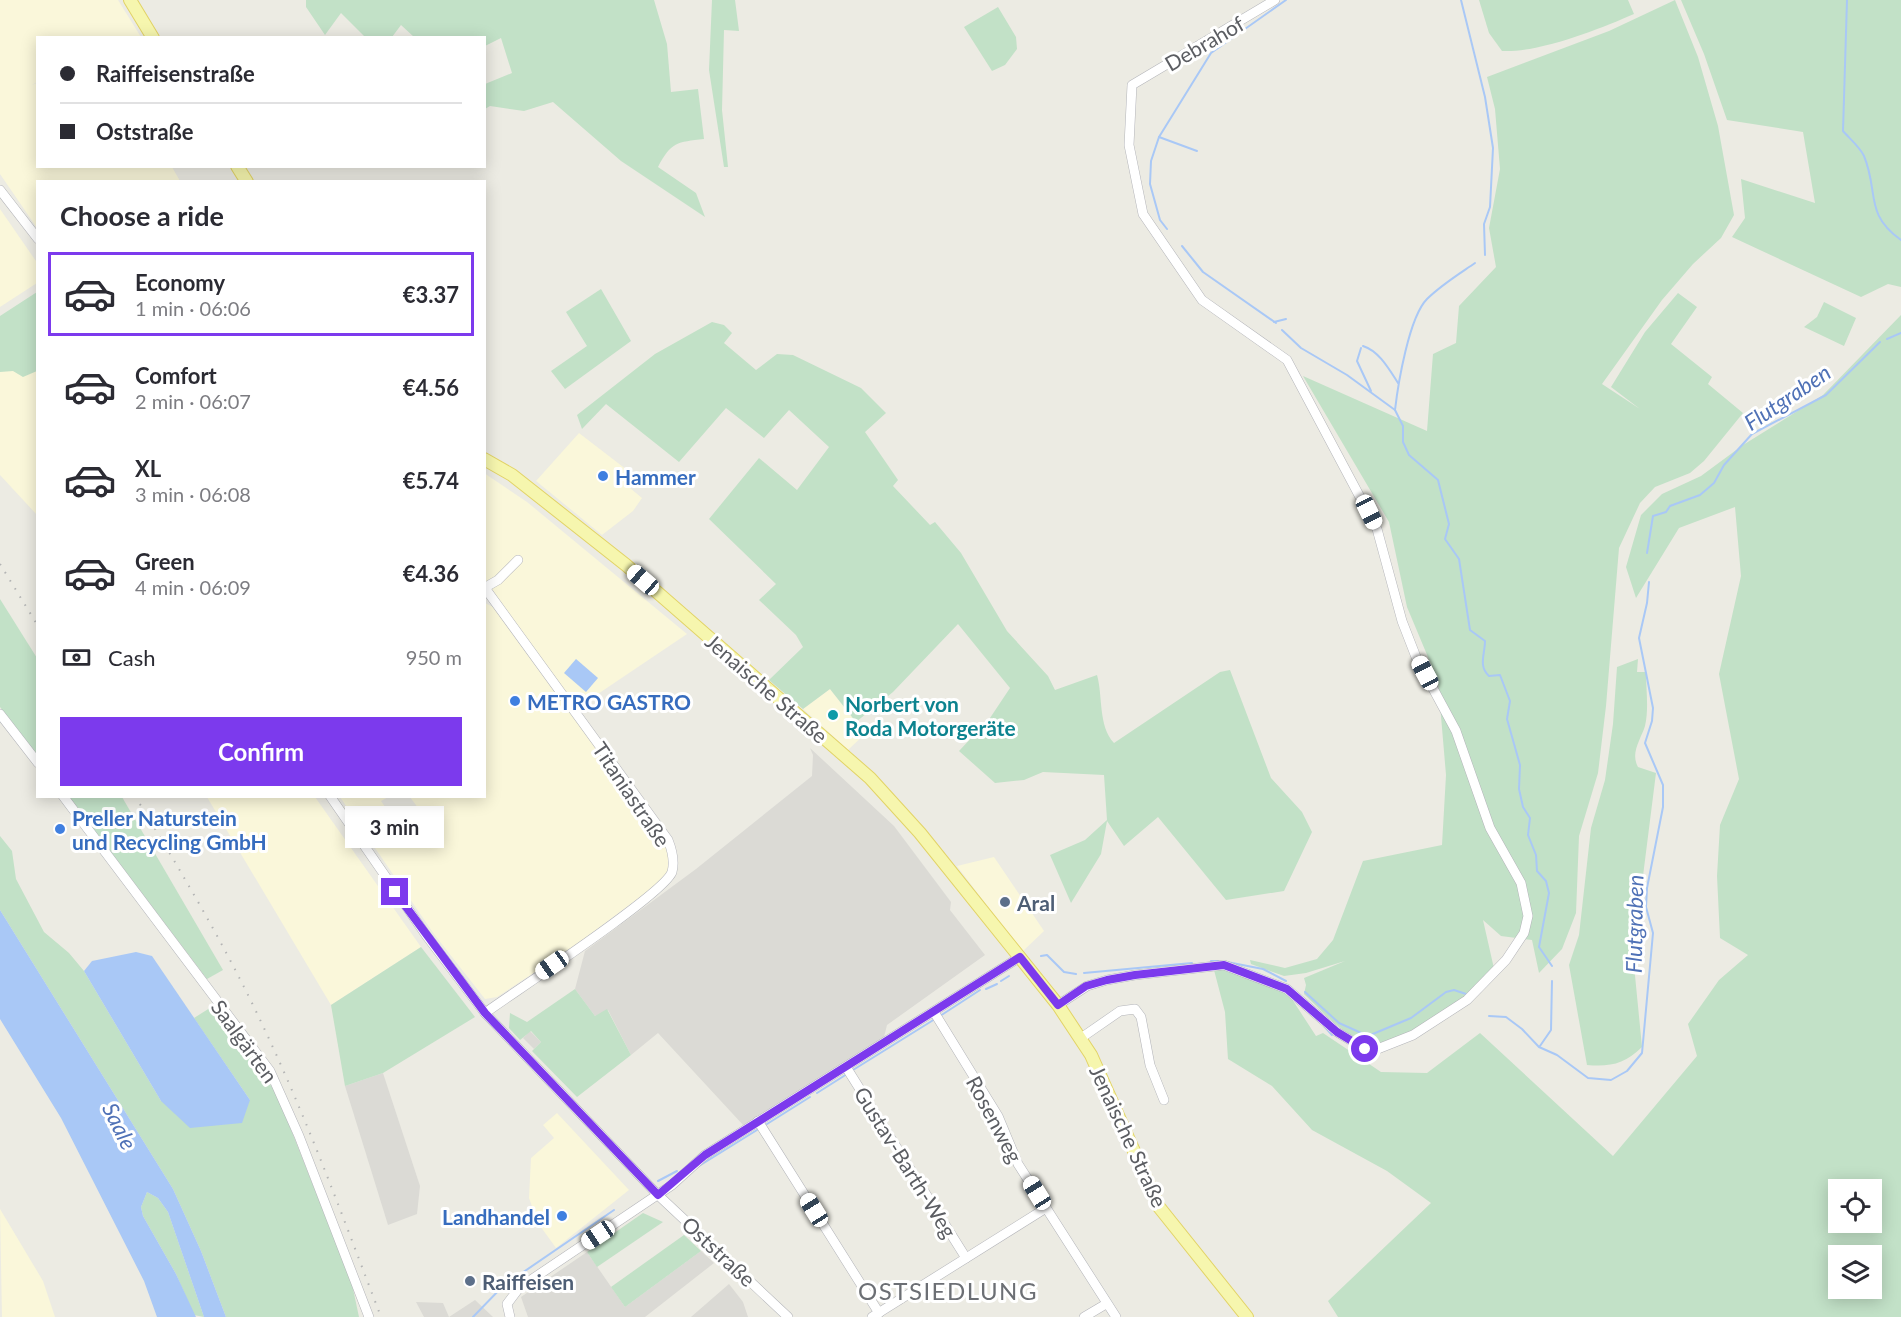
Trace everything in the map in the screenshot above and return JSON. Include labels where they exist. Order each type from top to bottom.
[{"type":"main road","points":[[130,0],[152,36]]},
{"type":"main road","name":"Jenaische Straße","points":[[486,460],[512,475],[626,565],[870,778],[920,833],[1058,1005],[1081,1038],[1159,1206],[1246,1317]]},
{"type":"street","name":"Debrahof","points":[[1058,1005],[1086,986],[1107,980],[1224,965],[1287,989],[1337,1032],[1365,1049],[1375,1050],[1413,1035],[1467,1000],[1506,960],[1524,933],[1527,903],[1521,883],[1490,828],[1456,731],[1416,657],[1402,621],[1377,529],[1287,360],[1202,300],[1143,214],[1129,145],[1132,86],[1275,0]]},
{"type":"street","points":[[0,190],[36,236]]},
{"type":"street","name":"Titaniastraße","points":[[486,587],[498,580],[518,560]]},
{"type":"street","name":"Titaniastraße","points":[[485,1013],[615,922],[664,883],[672,873],[674,861],[668,840],[486,589]]},
{"type":"street","points":[[0,714],[36,760]]},
{"type":"street","name":"Saalgärten","points":[[65,798],[270,1071],[299,1136],[369,1317]]},
{"type":"street","name":"Oststraße","points":[[331,798],[426,935],[485,1013],[658,1195],[788,1317]]},
{"type":"street","points":[[510,1317],[507,1304],[519,1288],[658,1195],[705,1155],[1020,957]]},
{"type":"street","points":[[1081,1038],[1120,1011],[1135,1009],[1142,1017],[1150,1065],[1164,1100]]},
{"type":"street","name":"Rosenweg","points":[[934,1012],[998,1116],[1018,1164],[1116,1317]]},
{"type":"street","name":"Gustav-Barth-Weg","points":[[846,1067],[966,1258]]},
{"type":"street","points":[[758,1121],[880,1313],[893,1317]]},
{"type":"street","points":[[880,1313],[1046,1208]]},
{"type":"street","points":[[1084,1317],[1106,1304]]},
{"type":"shaded area","points":[[0,0],[118,0],[140,36],[36,36],[36,83],[32,85],[36,83],[36,168],[173,168],[179,180],[36,180],[36,227],[0,174]]},
{"type":"shaded area","points":[[0,209],[36,261],[36,284],[0,307]]},
{"type":"shaded area","points":[[36,362],[36,514],[0,475],[0,370]]},
{"type":"shaded area","points":[[579,433],[631,473],[624,483],[642,498],[633,511],[602,535],[536,481]]},
{"type":"shaded area","points":[[486,474],[527,502],[687,634],[577,708],[486,583]]},
{"type":"shaded area","points":[[486,604],[493,607],[622,783],[624,795],[629,792],[667,845],[670,854],[668,873],[660,882],[573,947],[497,997],[485,999],[434,934],[341,798],[386,798],[381,801],[399,827],[421,812],[411,798],[486,798]]},
{"type":"shaded area","points":[[830,689],[865,734],[848,750],[803,709]]},
{"type":"shaded area","points":[[810,748],[894,826],[951,902],[950,910],[985,955],[887,1025],[884,1037],[744,1126],[658,1033],[631,1055],[608,1010],[595,1016],[575,989],[585,951],[696,869],[812,776],[813,755]]},
{"type":"shaded area","points":[[208,798],[316,798],[421,947],[331,1005]]},
{"type":"shaded area","name":"Aral","points":[[994,857],[1044,931],[1022,952],[957,866]]},
{"type":"shaded area","points":[[530,1031],[541,1042],[534,1049],[523,1038]]},
{"type":"shaded area","points":[[383,1073],[420,1186],[417,1214],[388,1225],[345,1086]]},
{"type":"shaded area","points":[[557,1113],[629,1190],[556,1248],[538,1223],[529,1198],[531,1158],[554,1138],[543,1125]]},
{"type":"shaded area","points":[[0,1209],[43,1281],[55,1317],[2,1317]]},
{"type":"shaded area","points":[[701,1251],[714,1263],[645,1317],[528,1317],[521,1297],[587,1252],[625,1307]]},
{"type":"shaded area","points":[[729,1284],[743,1302],[748,1317],[691,1317]]},
{"type":"shaded area","points":[[475,1300],[493,1317],[449,1317]]},
{"type":"shaded area","points":[[416,1302],[443,1303],[449,1317],[424,1317]]},
{"type":"green space","points":[[306,0],[654,0],[667,44],[671,92],[698,89],[704,139],[687,141],[671,148],[658,167],[696,193],[705,217],[621,161],[553,102],[524,111],[490,106],[486,108],[486,84],[512,73],[501,38],[486,46],[486,36],[413,36],[401,25],[393,36],[364,36],[341,13],[325,35],[306,7]]},
{"type":"green space","points":[[712,0],[735,0],[739,31],[724,30],[722,110],[728,167],[724,167],[709,70]]},
{"type":"green space","points":[[1479,0],[1628,0],[1634,14],[1587,33],[1551,44],[1517,51],[1502,51],[1489,33]]},
{"type":"green space","points":[[1675,0],[1698,57],[1718,126],[1734,215],[1721,238],[1693,264],[1662,300],[1602,384],[1640,409],[1611,387],[1645,332],[1678,293],[1697,307],[1671,344],[1712,377],[1708,384],[1743,413],[1704,461],[1690,473],[1655,487],[1640,503],[1619,548],[1598,773],[1579,836],[1576,913],[1562,949],[1539,973],[1532,940],[1501,936],[1483,920],[1495,973],[1454,1005],[1417,1028],[1399,1037],[1371,1043],[1343,1030],[1304,994],[1306,985],[1304,978],[1345,961],[1306,973],[1284,976],[1251,964],[1250,960],[1285,968],[1317,959],[1333,940],[1363,861],[1442,845],[1446,775],[1438,681],[1407,607],[1389,522],[1303,376],[1427,431],[1433,354],[1456,343],[1459,306],[1496,267],[1489,228],[1500,169],[1495,109],[1487,77],[1609,31]]},
{"type":"green space","points":[[1681,0],[1901,0],[1901,287],[1888,284],[1861,297],[1732,237],[1745,218],[1741,179],[1815,203],[1803,132],[1727,120],[1704,54]]},
{"type":"green space","points":[[998,7],[1016,37],[1017,49],[1005,65],[992,71],[964,27]]},
{"type":"green space","points":[[601,289],[631,341],[565,389],[551,371],[587,346],[566,312]]},
{"type":"green space","points":[[36,293],[36,371],[23,377],[13,371],[0,372],[0,316]]},
{"type":"green space","points":[[1824,302],[1856,318],[1844,346],[1804,327],[1817,317]]},
{"type":"green space","points":[[1901,315],[1901,1317],[1338,1317],[1328,1301],[1431,1203],[1387,1171],[1312,1130],[1272,1086],[1228,1059],[1225,1012],[1214,970],[1225,969],[1288,993],[1316,1036],[1323,1033],[1381,1072],[1427,1073],[1480,1033],[1613,1156],[1697,1056],[1688,1024],[1719,980],[1748,955],[1720,938],[1717,876],[1720,825],[1739,779],[1719,674],[1741,576],[1735,507],[1679,528],[1636,598],[1626,567],[1641,515],[1662,494],[1701,476],[1743,445],[1823,395]]},
{"type":"green space","points":[[712,322],[724,325],[732,333],[724,343],[756,370],[777,354],[793,355],[861,388],[886,413],[865,432],[898,480],[893,486],[930,525],[935,522],[961,553],[1007,631],[1048,676],[1055,690],[1097,675],[1105,728],[1114,743],[1220,672],[1230,670],[1271,778],[1302,812],[1312,832],[1284,891],[1226,900],[1158,817],[1124,846],[1107,821],[1101,854],[1071,903],[1050,855],[1085,840],[1107,820],[1104,775],[1043,772],[1024,780],[995,783],[959,751],[990,718],[1010,688],[958,624],[893,692],[856,722],[830,689],[803,709],[769,680],[803,647],[796,635],[759,600],[776,584],[709,519],[759,458],[797,490],[829,447],[789,410],[764,438],[726,408],[679,462],[606,404],[582,429],[577,415],[655,354]]},
{"type":"green space","points":[[0,599],[36,656],[36,754],[0,707]]},
{"type":"green space","points":[[1638,659],[1637,672],[1646,672],[1647,706],[1645,726],[1635,757],[1638,767],[1656,773],[1633,955],[1642,1047],[1617,1063],[1587,1065],[1569,965],[1579,935],[1591,828],[1605,780],[1613,724],[1617,667]]},
{"type":"green space","points":[[70,798],[123,798],[223,970],[207,979]]},
{"type":"green space","points":[[0,836],[12,851],[16,879],[44,932],[69,953],[84,971],[161,1101],[250,1100],[194,1018],[213,1006],[277,1094],[352,1284],[359,1317],[226,1317],[201,1251],[173,1189],[0,910]]},
{"type":"green space","points":[[421,947],[475,1017],[383,1073],[345,1086],[331,1005]]},
{"type":"green space","points":[[575,989],[595,1016],[607,1009],[631,1055],[577,1097],[532,1051],[541,1042],[531,1031],[520,1040],[509,1028],[510,1013],[527,1022]]},
{"type":"green space","points":[[147,1192],[158,1198],[168,1212],[204,1317],[194,1315],[176,1274],[143,1216],[141,1207]]},
{"type":"green space","points":[[643,1213],[663,1222],[597,1267],[587,1252]]},
{"type":"green space","points":[[684,1235],[701,1251],[625,1307],[611,1287]]},
{"type":"water","points":[[576,659],[598,678],[586,692],[564,673]]},
{"type":"water","name":"Saale","points":[[0,910],[173,1189],[201,1251],[226,1317],[204,1317],[168,1212],[158,1198],[147,1192],[141,1207],[143,1216],[176,1274],[196,1317],[157,1317],[144,1281],[61,1118],[0,1019]]},
{"type":"water","points":[[136,952],[152,956],[250,1100],[242,1123],[190,1128],[161,1101],[84,971],[92,961]]},
{"type":"waterway","points":[[1167,229],[1160,220],[1150,184],[1151,161],[1159,137],[1211,53],[1286,0]]},
{"type":"waterway","points":[[1461,0],[1485,97],[1493,148],[1490,207],[1484,224],[1485,255]]},
{"type":"waterway","name":"Flutgraben","points":[[1847,0],[1843,131],[1864,156],[1874,202],[1882,221],[1901,240]]},
{"type":"waterway","points":[[1159,137],[1197,151]]},
{"type":"waterway","points":[[1182,246],[1203,272],[1276,323]]},
{"type":"waterway","points":[[1395,410],[1405,352],[1421,308],[1438,289],[1475,263]]},
{"type":"waterway","points":[[1274,322],[1286,319]]},
{"type":"waterway","points":[[1282,330],[1301,348],[1347,375],[1395,410],[1403,426],[1403,442],[1409,455],[1438,480],[1449,524],[1445,539],[1459,559],[1470,630],[1485,641],[1484,668],[1489,676],[1500,675],[1510,701],[1507,719],[1520,765],[1519,789],[1523,807],[1530,818],[1528,835],[1536,855],[1537,871],[1546,881],[1549,893],[1539,947],[1552,966]]},
{"type":"waterway","name":"Flutgraben","points":[[1887,339],[1901,333]]},
{"type":"waterway","name":"Flutgraben","points":[[1647,553],[1653,516],[1666,512],[1670,506],[1700,495],[1714,483],[1724,465],[1752,434],[1826,395],[1880,342]]},
{"type":"waterway","points":[[1363,346],[1379,356],[1398,383]]},
{"type":"waterway","points":[[1361,348],[1357,361],[1371,391]]},
{"type":"waterway","name":"Flutgraben","points":[[1489,1016],[1506,1017],[1522,1029],[1539,1047],[1557,1055],[1588,1078],[1611,1080],[1627,1071],[1642,1053],[1653,933],[1646,907],[1647,888],[1663,807],[1663,785],[1645,743],[1652,721],[1653,708],[1639,638],[1649,582]]},
{"type":"waterway","name":"Flutgraben","points":[[1041,956],[1047,955],[1064,972],[1076,974]]},
{"type":"waterway","name":"Flutgraben","points":[[1211,961],[1218,961]]},
{"type":"waterway","name":"Flutgraben","points":[[1227,962],[1263,969],[1286,981]]},
{"type":"waterway","name":"Flutgraben","points":[[1084,973],[1192,963]]},
{"type":"waterway","name":"Flutgraben","points":[[1001,981],[1009,976]]},
{"type":"waterway","points":[[1540,1046],[1551,1030],[1552,981]]},
{"type":"waterway","name":"Flutgraben","points":[[986,989],[997,984]]},
{"type":"waterway","name":"Flutgraben","points":[[940,1016],[980,990]]},
{"type":"waterway","name":"Flutgraben","points":[[1305,992],[1339,1023],[1368,1036],[1411,1018],[1446,992],[1454,990],[1466,994]]},
{"type":"waterway","name":"Flutgraben","points":[[853,1070],[935,1019]]},
{"type":"waterway","points":[[1324,1026],[1332,1035]]},
{"type":"waterway","name":"Flutgraben","points":[[817,1093],[847,1074]]},
{"type":"waterway","name":"Flutgraben","points":[[767,1124],[810,1097]]},
{"type":"waterway","name":"Flutgraben","points":[[699,1166],[757,1130]]},
{"type":"waterway","name":"Flutgraben","points":[[658,1181],[677,1171]]},
{"type":"waterway","name":"Flutgraben","points":[[473,1317],[503,1286],[614,1210]]},
{"type":"railway","points":[[0,564],[36,623]]},
{"type":"railway","points":[[136,798],[202,909],[263,1026],[310,1134],[381,1317]]},
{"type":"place","name":"Hammer","points":[[603,476]]},
{"type":"place","name":"METRO GASTRO","points":[[515,701]]},
{"type":"place","name":"Norbert von Roda Motorgeräte","points":[[833,715]]},
{"type":"place","name":"Preller Naturstein und Recycling GmbH","points":[[60,829]]},
{"type":"place","name":"Aral","points":[[1005,902]]},
{"type":"place","name":"Landhandel","points":[[562,1216]]},
{"type":"place","name":"Raiffeisen","points":[[470,1281]]},
{"type":"district","name":"OSTSIEDLUNG","points":[[948,1290]]},
{"type":"route","points":[[395,892],[454,975],[485,1013],[564,1099],[658,1195],[705,1155],[1020,957],[1058,1005],[1078,990],[1107,980],[1224,965],[1287,989],[1337,1032],[1365,1049]]}]
